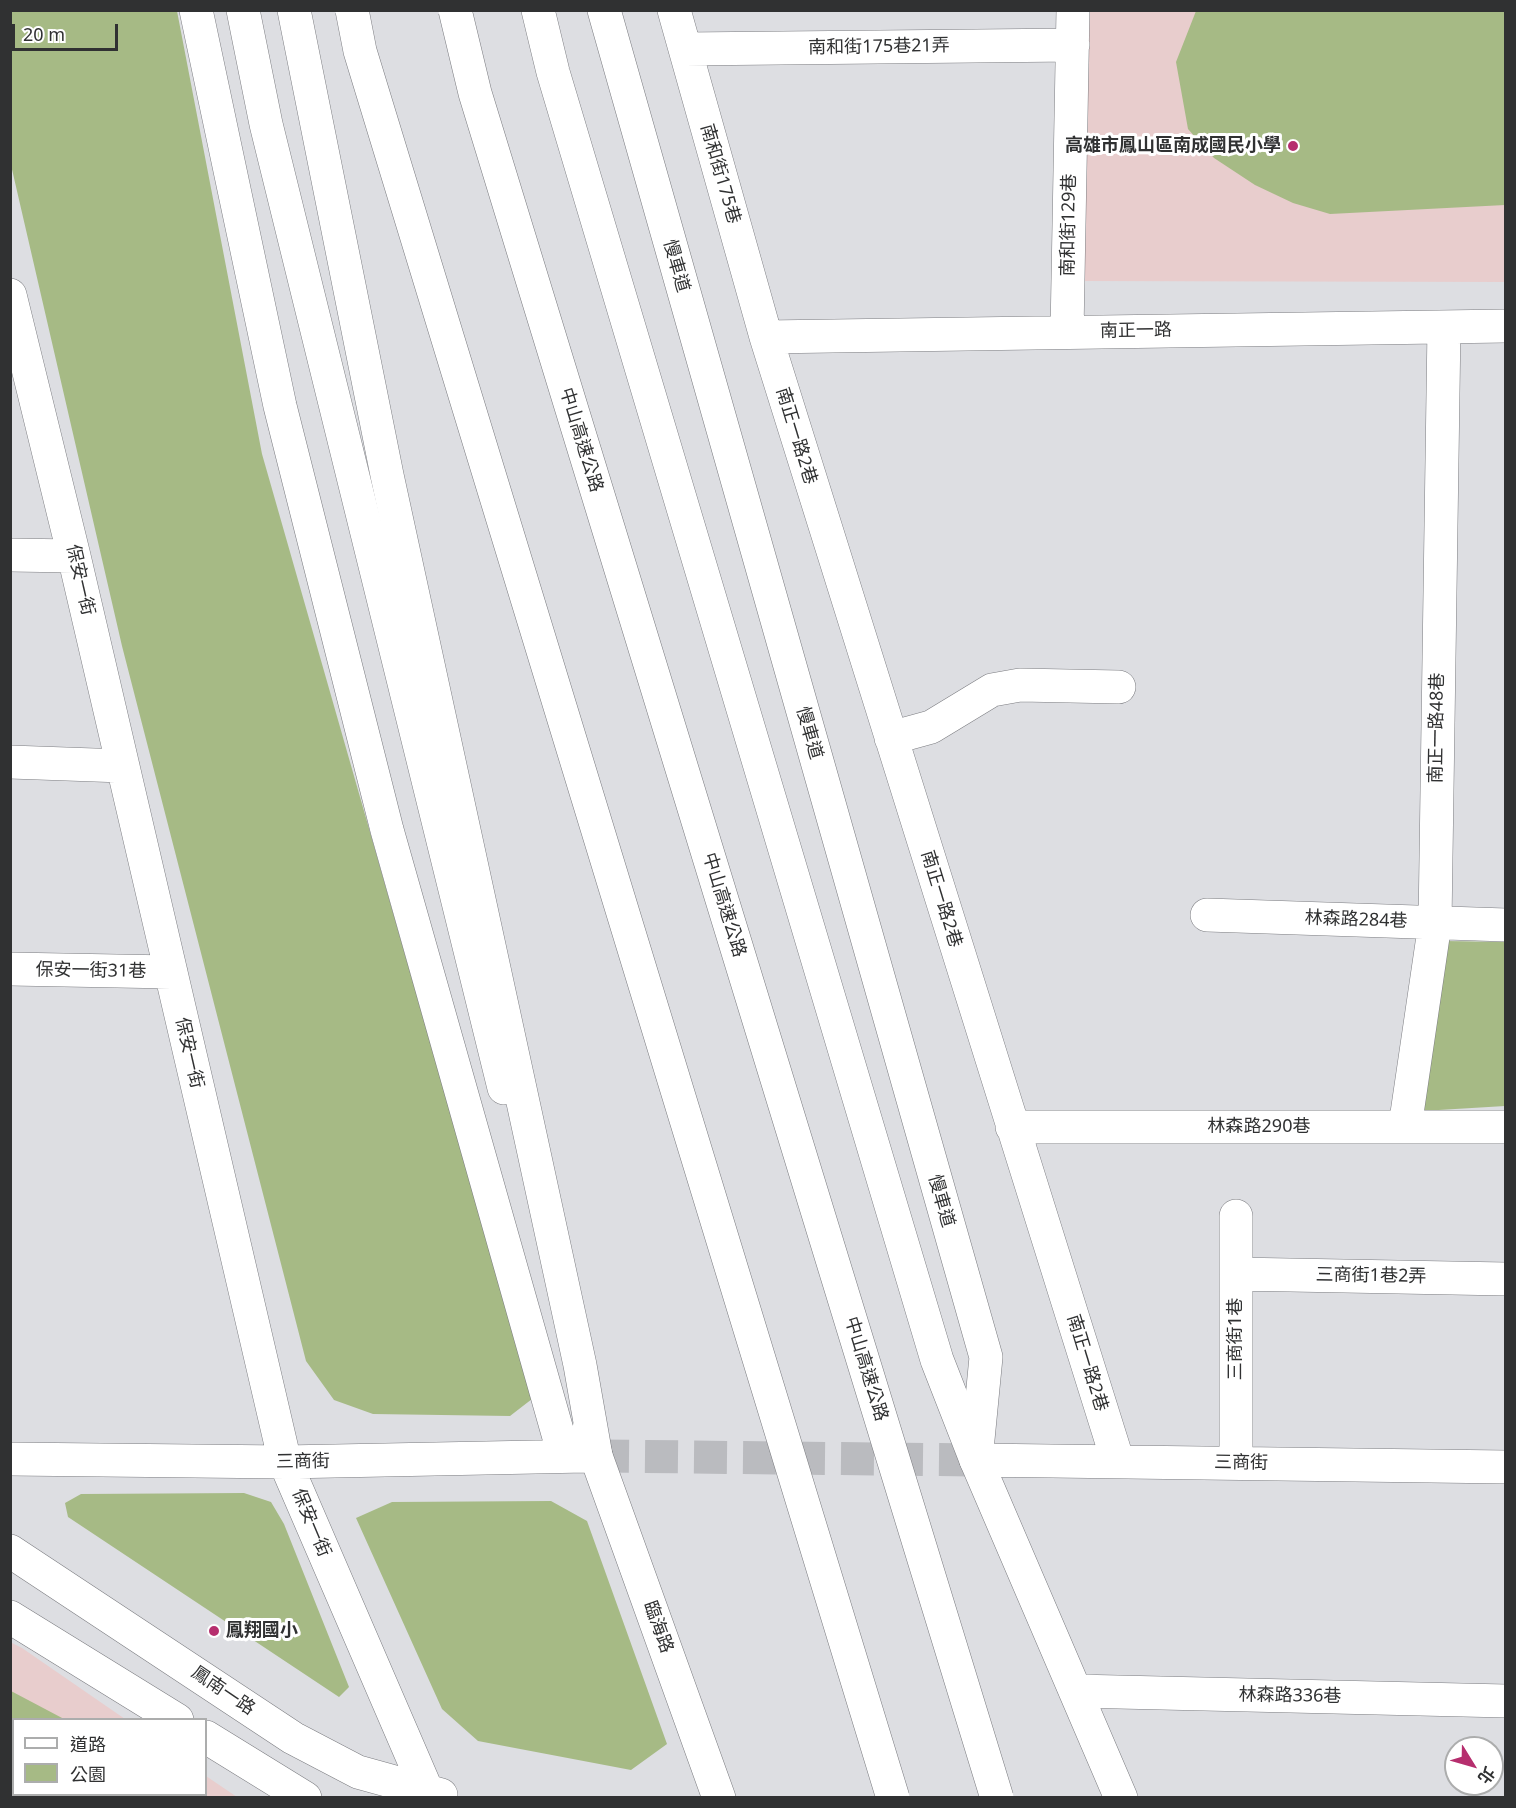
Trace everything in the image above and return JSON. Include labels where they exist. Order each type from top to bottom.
[{"type":"main road","points":[[196,10],[280,406],[384,818],[564,1455]]},
{"type":"main road","points":[[243,10],[266,124],[596,1456]]},
{"type":"main road","points":[[294,10],[387,475],[575,1342],[596,1456]]},
{"type":"main road","points":[[352,10],[364,62],[893,1797]]},
{"type":"main road","name":"中山高速公路","points":[[455,10],[475,93],[997,1797]]},
{"type":"main road","points":[[538,10],[556,83],[934,1348],[976,1460],[1121,1797]]},
{"type":"main road","name":"慢車道","points":[[604,10],[986,1357],[976,1460]]},
{"type":"main road","name":"南和街175巷","points":[[674,10],[766,337]]},
{"type":"main road","name":"南和街129巷","points":[[1067,332],[1073,10]]},
{"type":"main road","name":"南和街175巷21弄","points":[[685,49],[1073,45]]},
{"type":"main road","name":"保安一街","points":[[10,295],[75,556],[285,1462],[436,1796]]},
{"type":"main road","name":"南正一路","points":[[766,337],[1506,326]]},
{"type":"main road","name":"南正一路48巷","points":[[1405,1127],[1435,923],[1444,327]]},
{"type":"main road","name":"南正一路2巷","points":[[766,337],[1118,1462]]},
{"type":"main road","points":[[10,555],[75,556]]},
{"type":"main road","points":[[891,738],[931,727],[992,690],[1020,685],[1119,687]]},
{"type":"main road","points":[[10,762],[123,766]]},
{"type":"main road","name":"林森路284巷","points":[[1207,915],[1506,925]]},
{"type":"main road","name":"保安一街31巷","points":[[10,969],[171,972]]},
{"type":"main road","name":"林森路290巷","points":[[1012,1127],[1506,1127]]},
{"type":"main road","name":"三商街1巷","points":[[1236,1216],[1236,1463]]},
{"type":"main road","name":"三商街1巷2弄","points":[[1236,1274],[1506,1279]]},
{"type":"main road","name":"三商街","points":[[10,1459],[285,1462],[596,1456]]},
{"type":"main road","name":"臨海路","points":[[596,1456],[719,1797]]},
{"type":"main road","name":"三商街","points":[[976,1460],[1506,1467]]},
{"type":"main road","name":"鳳南一路","points":[[10,1551],[293,1738],[358,1772],[436,1796]]},
{"type":"main road","points":[[10,1617],[175,1718]]},
{"type":"main road","name":"林森路336巷","points":[[1075,1691],[1506,1701]]},
{"type":"main road","points":[[207,1738],[305,1797]]},
{"type":"shaded area","name":"高雄市鳳山區南成國民小學","points":[[1084,11],[1505,11],[1505,282],[1078,281]]},
{"type":"shaded area","points":[[10,1642],[124,1718],[12,1718],[12,1796],[207,1796],[207,1777],[237,1797],[11,1797]]},
{"type":"green space","points":[[10,11],[177,11],[262,454],[532,1399],[510,1416],[373,1414],[334,1400],[306,1361],[122,646],[11,165]]},
{"type":"green space","points":[[1196,11],[1505,11],[1505,205],[1330,214],[1293,203],[1255,185],[1214,158],[1188,129],[1176,62]]},
{"type":"green space","points":[[1444,941],[1505,942],[1505,1106],[1422,1111]]},
{"type":"green space","points":[[244,1493],[271,1502],[284,1524],[349,1687],[339,1697],[68,1517],[65,1503],[81,1494]]},
{"type":"green space","points":[[551,1501],[587,1521],[667,1744],[631,1770],[478,1741],[442,1709],[356,1518],[392,1502]]},
{"type":"green space","points":[[11,1691],[62,1718],[12,1718],[11,1731]]},
{"type":"tunnel","points":[[596,1456],[976,1460]]},
{"type":"place","name":"高雄市鳳山區南成國民小學","points":[[1293,146]]},
{"type":"place","name":"鳳翔國小","points":[[214,1631]]}]
